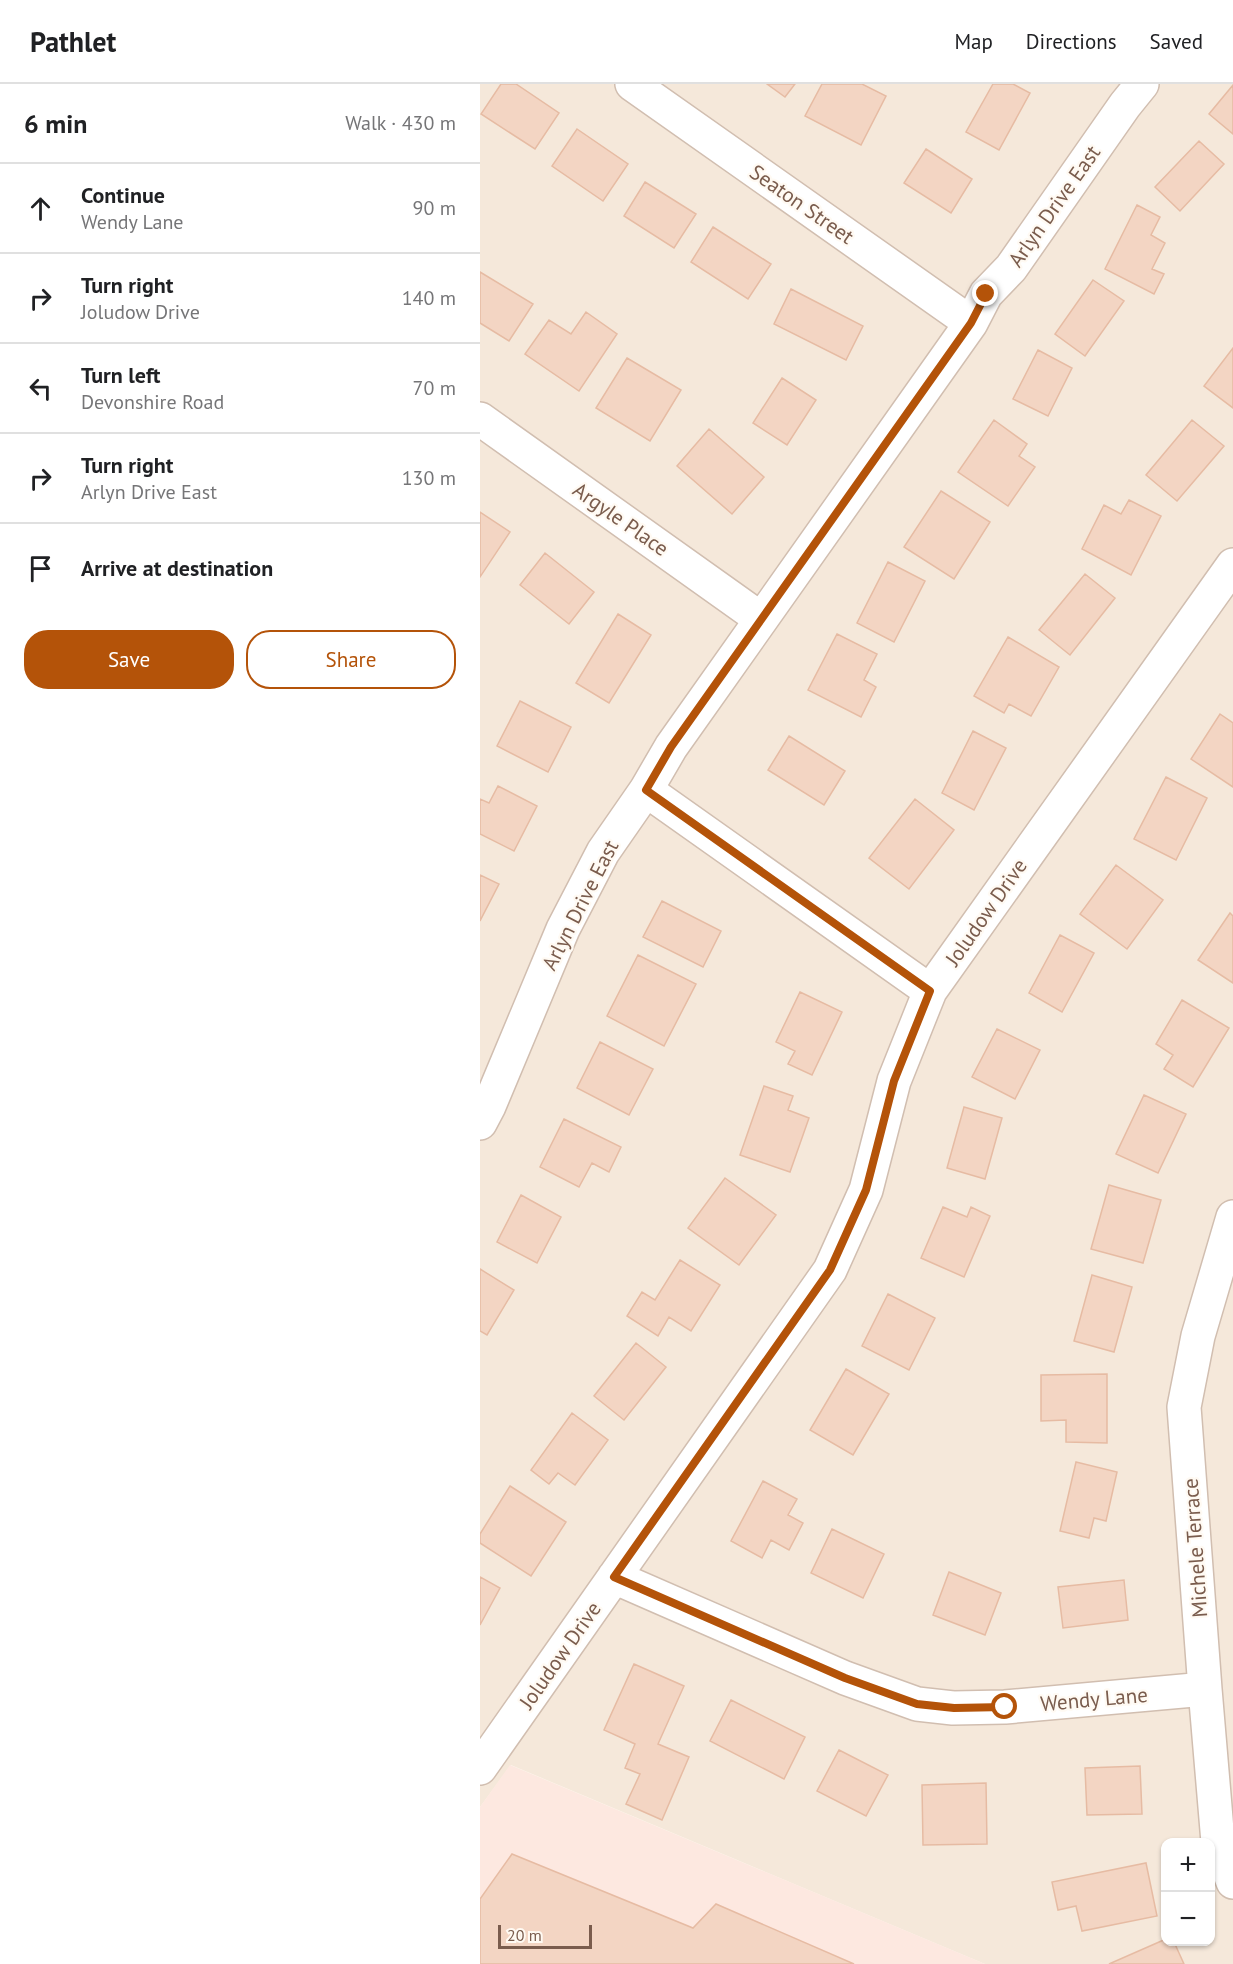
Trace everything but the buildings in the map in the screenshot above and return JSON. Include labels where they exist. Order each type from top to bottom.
[{"type":"street","name":"Seaton Street","points":[[632,84],[971,323]]},
{"type":"street","name":"Arlyn Drive East","points":[[480,1123],[563,929],[603,852],[646,790],[671,747],[971,323],[986,294],[1011,268],[1142,84]]},
{"type":"street","name":"Argyle Place","points":[[480,419],[761,618]]},
{"type":"street","name":"Joludow Drive","points":[[480,1768],[830,1270],[866,1190],[894,1081],[930,991],[1233,565]]},
{"type":"street","points":[[646,790],[930,991]]},
{"type":"street","name":"Michele Terrace","points":[[1233,1217],[1198,1336],[1185,1407],[1218,1842],[1233,1882]]},
{"type":"street","name":"Wendy Lane","points":[[614,1577],[845,1678],[917,1704],[954,1708],[1005,1707],[1205,1689]]},
{"type":"shaded area","points":[[480,84],[1233,84],[1233,1964],[985,1964],[511,1765],[480,1807]]},
{"type":"shaded area","points":[[510,1765],[985,1964],[480,1964],[480,1807]]},
{"type":"route","points":[[986,294],[971,323],[671,747],[646,790],[930,991],[894,1081],[866,1190],[830,1270],[614,1577],[845,1678],[917,1704],[954,1708],[1005,1707]]}]
